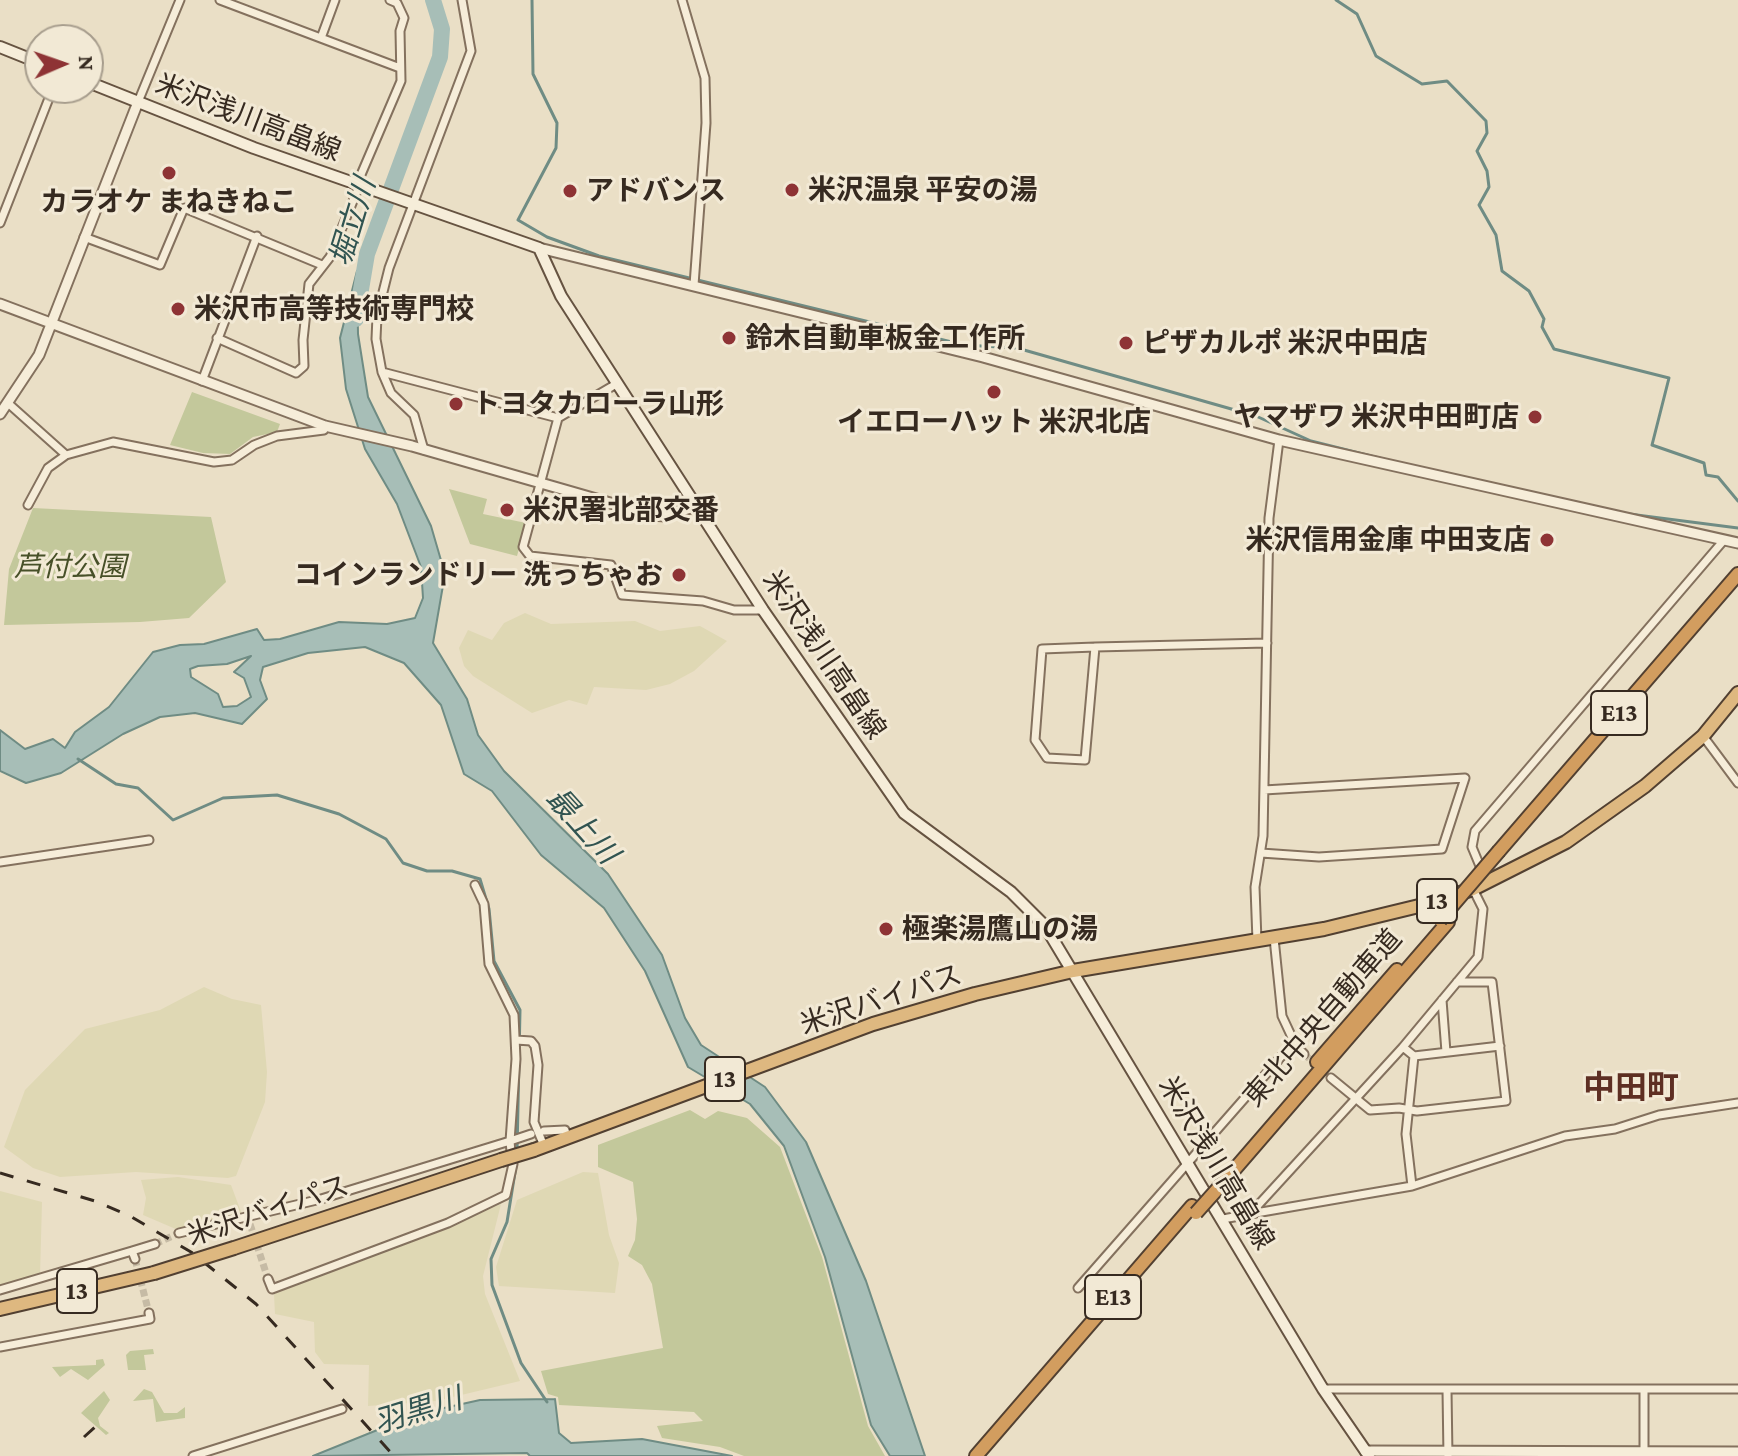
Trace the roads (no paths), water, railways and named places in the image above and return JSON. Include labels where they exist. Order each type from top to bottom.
[{"type":"highway","name":"東北中央自動車道","points":[[976,1456],[1038,1390],[1444,921],[1738,574]]},
{"type":"highway","name":"東北中央自動車道","points":[[1503,852],[1738,587]]},
{"type":"highway","name":"米沢バイパス","points":[[0,1309],[154,1273],[234,1248],[508,1159],[873,1024],[1007,985],[1274,938],[1419,906],[1473,889],[1530,862],[1607,814],[1703,736],[1738,693]]},
{"type":"highway","name":"東北中央自動車道","points":[[986,1456],[1038,1390]]},
{"type":"main road","points":[[0,47],[24,57]]},
{"type":"main road","name":"米沢浅川高畠線","points":[[104,88],[539,248],[561,296],[763,610],[904,813],[1021,900],[1045,926],[1323,1389],[1367,1453]]},
{"type":"street","points":[[0,414],[39,355],[180,0]]},
{"type":"street","points":[[220,0],[400,68]]},
{"type":"street","points":[[321,38],[335,0]]},
{"type":"street","points":[[217,338],[296,373],[304,366],[303,340],[309,284],[330,257],[401,81],[400,31],[404,18],[397,3],[390,0]]},
{"type":"street","points":[[424,450],[414,415],[391,393],[382,372],[376,339],[381,295],[410,201],[471,51],[462,0]]},
{"type":"street","points":[[682,0],[705,78],[706,123],[694,285]]},
{"type":"street","points":[[0,223],[47,104]]},
{"type":"street","points":[[84,237],[160,265],[184,208],[322,265]]},
{"type":"street","points":[[202,381],[257,236]]},
{"type":"street","points":[[539,248],[983,357],[1279,440],[1738,543]]},
{"type":"street","points":[[0,304],[325,426],[412,446],[652,515],[665,516],[697,506]]},
{"type":"street","points":[[382,372],[558,418],[618,383]]},
{"type":"street","points":[[9,404],[66,455]]},
{"type":"street","points":[[558,418],[523,547],[530,556],[611,565],[622,595],[703,601],[734,610],[763,610]]},
{"type":"street","points":[[28,505],[48,468],[66,455],[113,442],[214,462],[232,460],[254,445],[277,436],[324,430],[325,426]]},
{"type":"street","points":[[1257,941],[1255,887],[1261,853],[1264,790],[1269,518],[1279,440]]},
{"type":"street","points":[[1487,882],[1472,847],[1475,831],[1724,540]]},
{"type":"street","points":[[1095,647],[1085,760],[1047,758],[1035,740],[1042,649],[1095,647],[1267,643]]},
{"type":"street","points":[[1703,736],[1738,783]]},
{"type":"street","points":[[1261,853],[1319,857],[1442,849],[1465,778],[1264,790]]},
{"type":"street","points":[[0,862],[149,840]]},
{"type":"street","points":[[268,1279],[272,1289],[448,1223],[506,1195],[520,1040],[512,1009],[489,964],[484,904],[475,885]]},
{"type":"street","points":[[1250,1214],[1403,1047],[1480,953],[1483,909],[1473,889]]},
{"type":"street","points":[[1274,938],[1282,1016],[1294,1042],[1304,1054]]},
{"type":"street","points":[[1331,1078],[1370,1110],[1506,1101],[1492,982],[1457,982]]},
{"type":"street","points":[[1442,1000],[1446,1052]]},
{"type":"street","points":[[520,1040],[535,1046],[538,1065],[534,1122],[539,1148]]},
{"type":"street","points":[[1078,1288],[1190,1165],[1294,1042]]},
{"type":"street","points":[[1403,1047],[1414,1056],[1500,1046]]},
{"type":"street","points":[[1412,1186],[1406,1134],[1414,1056]]},
{"type":"street","points":[[1223,1219],[1412,1186],[1565,1136],[1615,1129],[1659,1115],[1738,1103]]},
{"type":"street","points":[[544,1131],[565,1130],[572,1135]]},
{"type":"street","points":[[179,1233],[249,1221],[528,1135]]},
{"type":"street","points":[[0,1290],[133,1255],[155,1244]]},
{"type":"street","points":[[0,1347],[150,1319],[149,1313]]},
{"type":"street","points":[[1323,1389],[1738,1389]]},
{"type":"street","points":[[1447,1390],[1448,1453]]},
{"type":"street","points":[[1644,1391],[1644,1455]]},
{"type":"street","points":[[193,1456],[342,1409]]},
{"type":"street","points":[[1367,1453],[1644,1455],[1738,1452]]},
{"type":"water","points":[[357,271],[358,334],[368,397],[431,526],[445,574],[433,643],[467,699],[478,735],[504,771],[608,874],[662,955],[685,1018],[701,1045],[765,1087],[806,1142],[866,1281],[925,1456],[890,1456],[871,1425],[825,1257],[784,1146],[750,1104],[688,1067],[645,971],[604,908],[541,855],[492,791],[464,774],[441,705],[404,663],[365,647],[308,653],[263,667],[260,680],[267,699],[242,724],[195,713],[160,717],[123,734],[61,773],[26,783],[0,771],[0,730],[25,749],[53,739],[65,748],[75,732],[109,707],[153,652],[180,645],[204,644],[257,629],[264,640],[280,639],[339,622],[387,624],[415,618],[423,598],[421,567],[397,504],[365,449],[346,389],[340,338]],"holes":[[[251,656],[234,672],[244,678],[251,697],[237,706],[223,707],[218,694],[191,677],[190,669],[227,664]]]},
{"type":"water","points":[[555,1399],[559,1433],[571,1443],[642,1439],[732,1456],[530,1456],[527,1453],[313,1456],[417,1414],[480,1400]]},
{"type":"waterway","name":"堀立川","points":[[356,319],[367,254],[440,57],[442,29],[433,0]]},
{"type":"waterway","points":[[532,0],[533,74],[557,123],[556,148],[518,220],[547,237],[599,256],[964,345],[1017,348],[1256,416],[1311,441],[1387,460]]},
{"type":"waterway","points":[[1336,0],[1357,14],[1376,56],[1422,84],[1447,81],[1486,121],[1487,133],[1477,151],[1487,171],[1489,187],[1479,205],[1496,235],[1502,271],[1529,291],[1544,319],[1542,327],[1554,349],[1669,378],[1652,445],[1704,463],[1706,475],[1718,477],[1738,501]]},
{"type":"waterway","points":[[1629,514],[1738,528]]},
{"type":"waterway","points":[[78,759],[116,784],[138,788],[173,820],[223,798],[277,795],[339,814],[386,839],[403,863],[427,871],[452,871],[480,879],[489,909],[494,961],[520,1010],[517,1152]]},
{"type":"waterway","points":[[517,1160],[507,1222],[491,1259],[492,1285],[521,1363],[547,1402]]},
{"type":"tunnel","points":[[1304,1054],[1331,1078]]},
{"type":"tunnel","points":[[250,1224],[268,1279]]},
{"type":"tunnel","points":[[155,1244],[179,1233]]},
{"type":"tunnel","points":[[135,1259],[149,1313]]},
{"type":"railway","points":[[0,1173],[95,1201],[130,1216],[191,1252],[256,1304],[394,1456]]},
{"type":"railway","points":[[84,1437],[95,1427]]},
{"type":"place","name":"カラオケ まねきねこ","points":[[169,173]]},
{"type":"place","name":"米沢温泉 平安の湯","points":[[792,190]]},
{"type":"place","name":"アドバンス","points":[[570,191]]},
{"type":"place","name":"米沢市高等技術専門校","points":[[178,309]]},
{"type":"place","name":"鈴木自動車板金工作所","points":[[729,338]]},
{"type":"place","name":"ピザカルポ 米沢中田店","points":[[1126,343]]},
{"type":"place","name":"イエローハット 米沢北店","points":[[994,392]]},
{"type":"place","name":"トヨタカローラ山形","points":[[456,404]]},
{"type":"place","name":"ヤマザワ 米沢中田町店","points":[[1535,417]]},
{"type":"place","name":"米沢署北部交番","points":[[507,510]]},
{"type":"place","name":"米沢信用金庫 中田支店","points":[[1547,540]]},
{"type":"place","name":"コインランドリー 洗っちゃお","points":[[679,575]]},
{"type":"place","name":"極楽湯鷹山の湯","points":[[886,929]]},
{"type":"district","name":"中田町","points":[[1631,1088]]},
{"type":"park label","name":"芦付公園","points":[[70,567]]},
{"type":"water label","name":"最上川","points":[[582,826]]},
{"type":"water label","name":"羽黒川","points":[[418,1411]]}]
